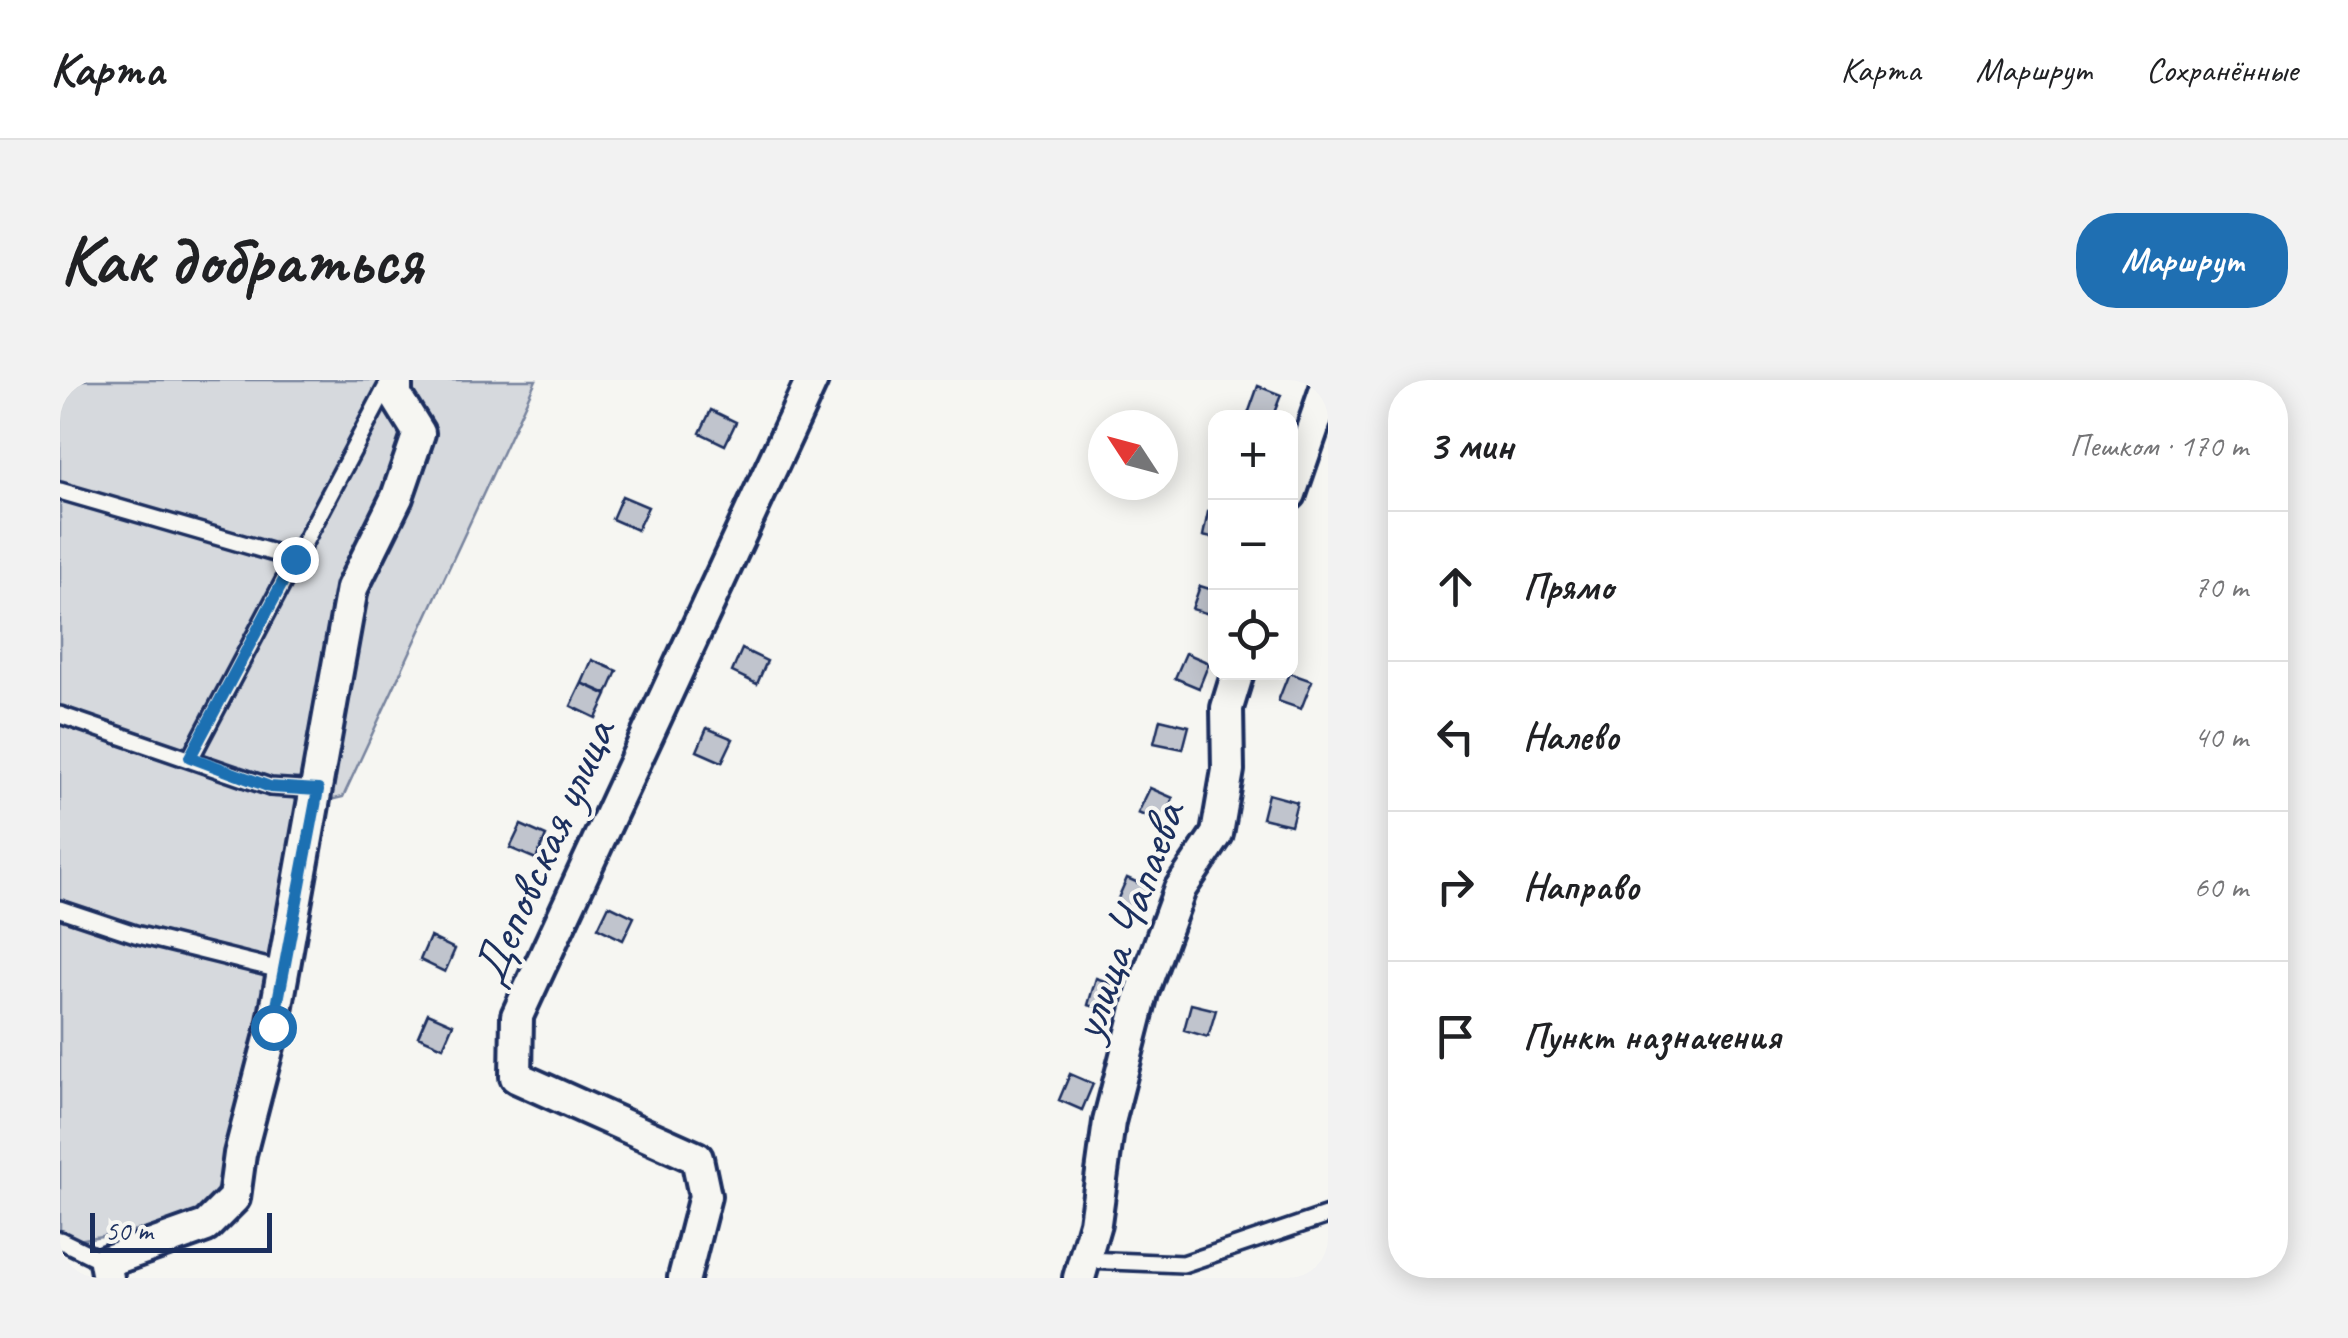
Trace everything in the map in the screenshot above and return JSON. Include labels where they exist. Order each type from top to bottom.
[{"type":"street","points":[[106,1270],[206,1226],[234,1198],[284,971],[352,588],[397,497],[419,433],[396,396],[393,380]]},
{"type":"street","name":"Деповская улица","points":[[684,1278],[705,1196],[696,1158],[516,1077],[517,1016],[812,380]]},
{"type":"street","points":[[1298,471],[1328,383]]},
{"type":"street","name":"улица Чапаева","points":[[1083,1269],[1109,1122],[1142,992],[1180,889],[1217,834],[1228,770],[1227,708],[1236,680]]},
{"type":"lane","points":[[190,757],[393,380]]},
{"type":"lane","points":[[60,490],[295,559]]},
{"type":"lane","points":[[60,715],[270,787],[318,790]]},
{"type":"lane","points":[[60,909],[135,934],[284,971]]},
{"type":"lane","name":"улица Чапаева","points":[[1083,1269],[1183,1264],[1328,1215]]},
{"type":"lane","points":[[60,1240],[68,1249],[106,1270]]},
{"type":"shaded area","points":[[60,380],[536,380],[343,797],[305,806],[225,1177],[196,1220],[60,1243]]},
{"type":"building","points":[[1258,386],[1281,395],[1275,410],[1249,410]]},
{"type":"building","points":[[711,410],[736,422],[725,445],[700,433]]},
{"type":"building","points":[[622,496],[648,507],[637,530],[612,519]]},
{"type":"building","points":[[1208,512],[1208,537],[1203,536]]},
{"type":"building","points":[[1200,586],[1208,588],[1208,614],[1192,609]]},
{"type":"building","points":[[742,649],[767,661],[757,684],[732,672]]},
{"type":"building","points":[[1186,653],[1208,663],[1199,688],[1175,678]]},
{"type":"building","points":[[592,660],[617,671],[607,694],[582,683]]},
{"type":"building","points":[[1298,676],[1312,681],[1301,709],[1278,701],[1286,680],[1298,680]]},
{"type":"building","points":[[582,683],[607,695],[596,718],[571,706]]},
{"type":"building","points":[[1160,719],[1189,726],[1183,749],[1154,743]]},
{"type":"building","points":[[707,728],[733,739],[722,762],[697,751]]},
{"type":"building","points":[[1150,788],[1173,798],[1162,823],[1138,813]]},
{"type":"building","points":[[1268,794],[1297,802],[1291,825],[1262,818]]},
{"type":"building","points":[[521,825],[546,836],[536,859],[510,848]]},
{"type":"building","points":[[1127,878],[1150,888],[1139,913],[1116,903]]},
{"type":"building","points":[[609,905],[634,917],[623,940],[598,928]]},
{"type":"building","points":[[430,937],[455,949],[445,972],[420,960]]},
{"type":"building","points":[[1096,978],[1120,986],[1112,1012],[1088,1005]]},
{"type":"building","points":[[1191,1004],[1216,1010],[1208,1037],[1184,1030]]},
{"type":"building","points":[[428,1013],[453,1024],[443,1047],[418,1036]]},
{"type":"building","points":[[1070,1074],[1093,1084],[1082,1110],[1059,1100]]},
{"type":"route","points":[[273,1027],[318,790],[270,787],[190,757],[295,559]]}]
